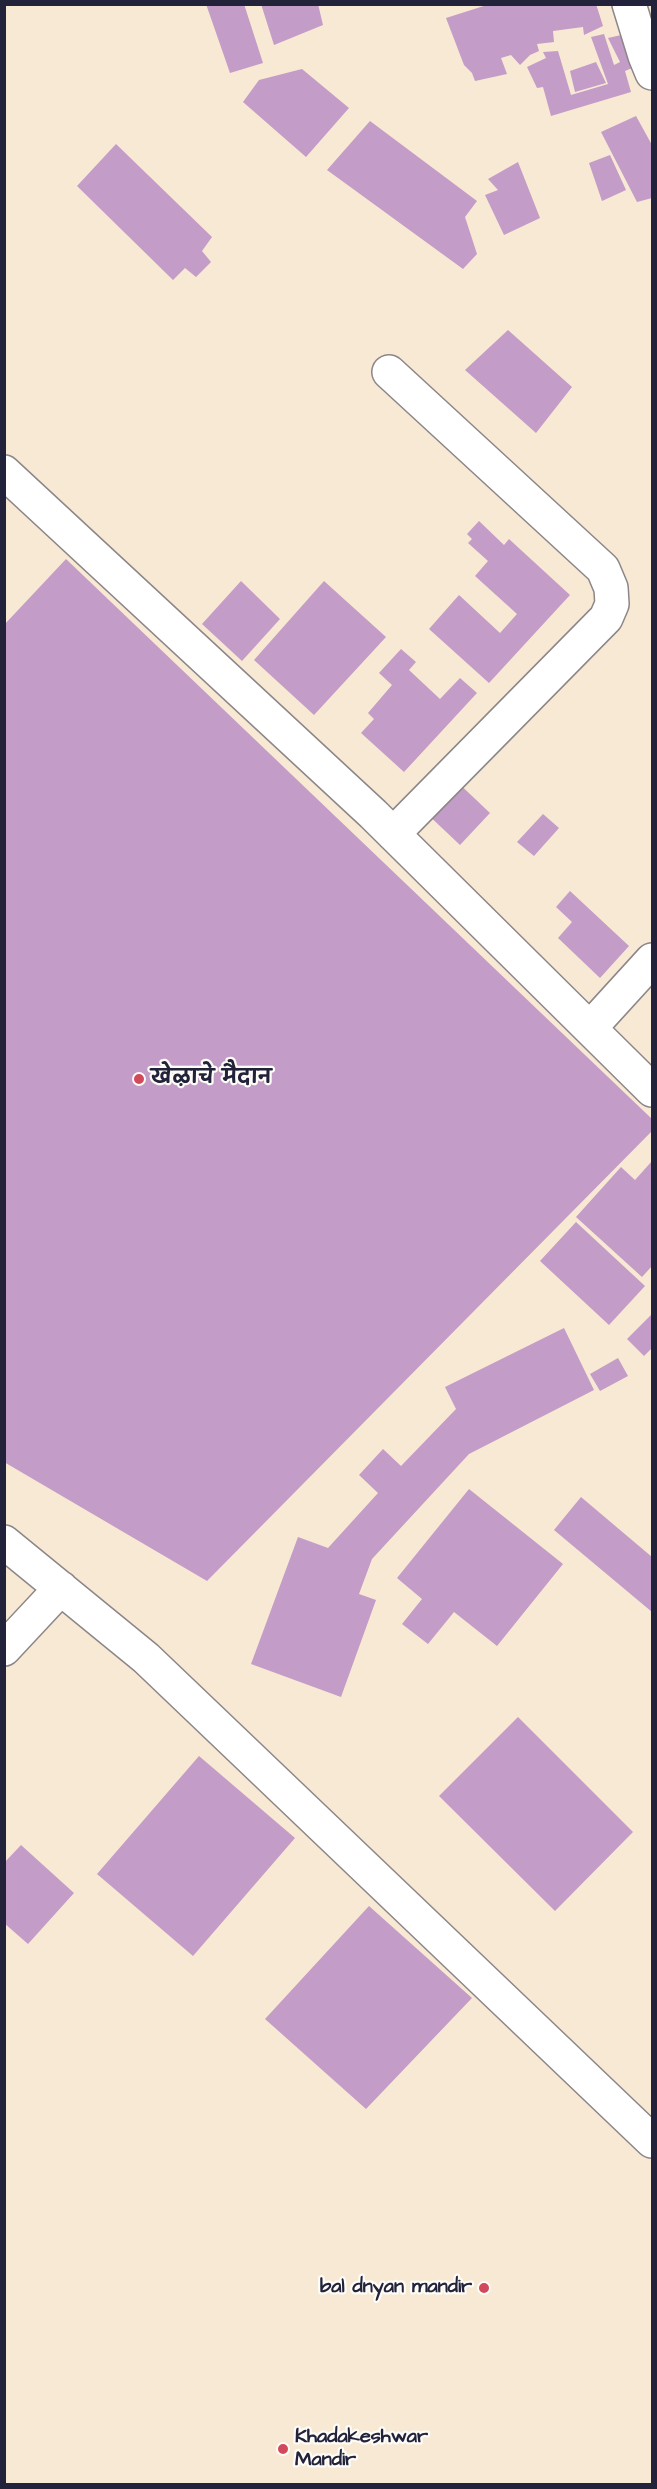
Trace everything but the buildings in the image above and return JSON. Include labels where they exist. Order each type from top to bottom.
[{"type":"street","points":[[629,4],[652,73]]},
{"type":"street","points":[[389,372],[603,570],[611,588],[612,604],[606,618],[393,834]]},
{"type":"street","points":[[4,472],[393,834],[652,1090]]},
{"type":"street","points":[[590,1028],[652,960]]},
{"type":"street","points":[[4,1542],[146,1658],[652,2140]]},
{"type":"street","points":[[4,1649],[61,1588]]},
{"type":"place","name":"खेऴाचे मैदान","points":[[139,1079]]},
{"type":"place","name":"bal dnyan mandir","points":[[484,2288]]},
{"type":"place","name":"Khadakeshwar Mandir","points":[[283,2449]]}]
